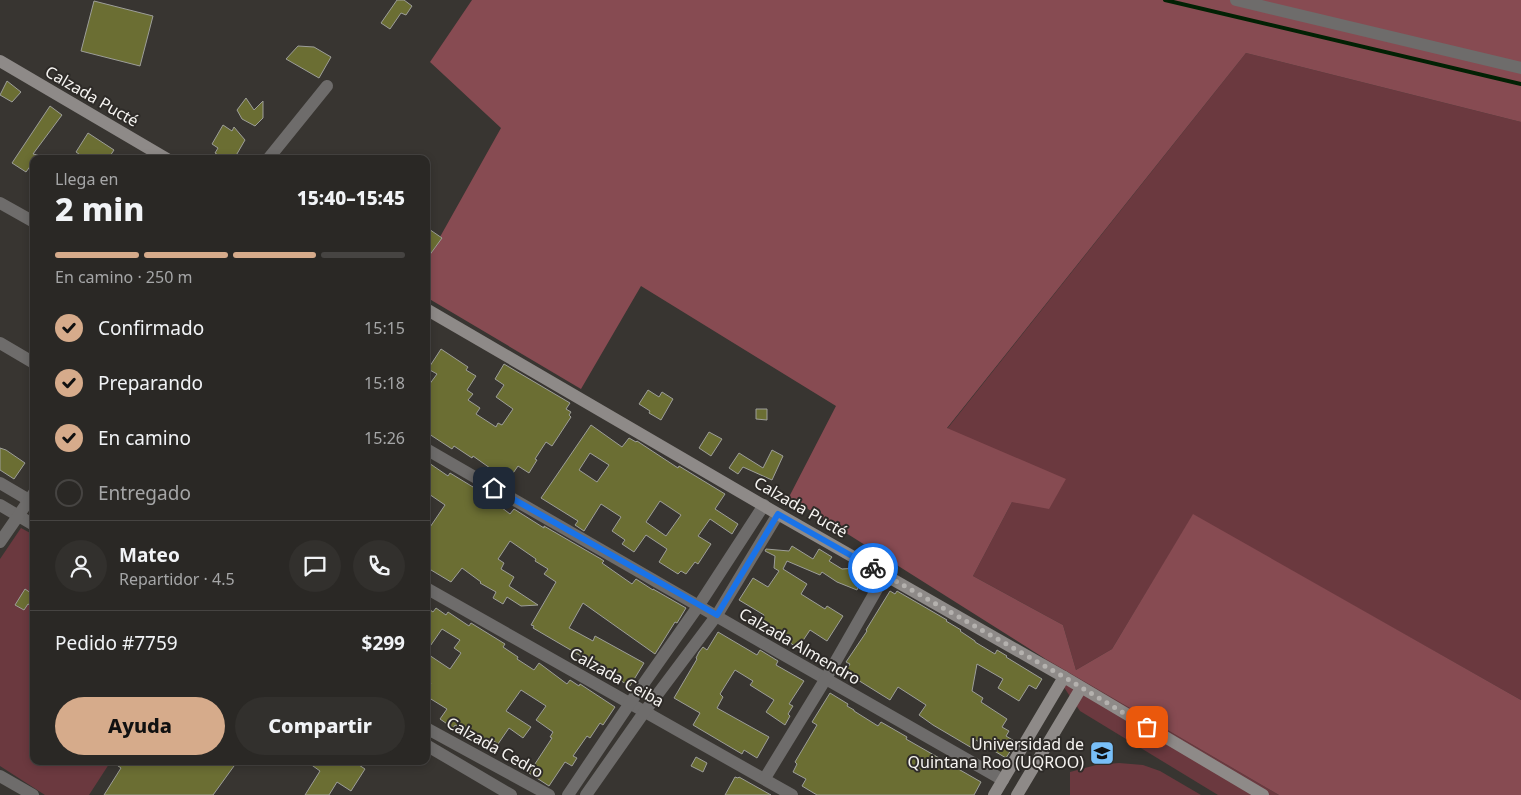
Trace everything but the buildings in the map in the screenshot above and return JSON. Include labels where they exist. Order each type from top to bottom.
[{"type":"street","points":[[1236,0],[1521,68]]},
{"type":"street","name":"Calzada Pucté","points":[[0,61],[160,155]]},
{"type":"street","points":[[271,155],[327,86]]},
{"type":"street","points":[[0,203],[30,220]]},
{"type":"street","name":"Calzada Pucté","points":[[430,311],[764,504],[778,514],[1064,677],[1262,795]]},
{"type":"street","points":[[0,343],[30,361]]},
{"type":"street","name":"Calzada Almendro","points":[[430,451],[700,605],[824,680],[1003,780]]},
{"type":"street","points":[[0,483],[30,498]]},
{"type":"street","points":[[0,542],[30,501]]},
{"type":"street","points":[[568,795],[630,703],[700,605],[764,504]]},
{"type":"street","points":[[0,505],[30,523]]},
{"type":"street","points":[[586,795],[645,711],[717,615],[778,514]]},
{"type":"street","points":[[765,778],[885,575]]},
{"type":"street","name":"Calzada Ceiba","points":[[430,590],[765,778],[792,795]]},
{"type":"street","points":[[994,795],[1064,677]]},
{"type":"street","points":[[1017,795],[1081,688]]},
{"type":"street","name":"Calzada Cedro","points":[[430,730],[549,795]]},
{"type":"street","name":"Calzada Cedro","points":[[430,747],[511,795]]},
{"type":"street","points":[[0,776],[33,795]]},
{"type":"shaded area","points":[[472,0],[1521,0],[1521,122],[1246,53],[947,428],[1066,479],[1049,509],[1012,502],[973,576],[1063,625],[1076,670],[1112,649],[1193,514],[1521,700],[1521,795],[1279,795],[1044,658],[789,497],[836,406],[641,286],[581,389],[430,299],[430,255],[501,128],[430,62]]},
{"type":"shaded area","points":[[1246,53],[1521,122],[1521,700],[1193,515],[1112,649],[1076,670],[1063,625],[973,576],[1012,502],[947,429]]},
{"type":"shaded area","points":[[21,528],[30,533],[30,765],[108,765],[89,795],[45,795],[0,766],[0,559]]},
{"type":"shaded area","points":[[1044,658],[1279,795],[1218,795],[1080,711]]},
{"type":"shaded area","points":[[1119,763],[1143,765],[1160,771],[1201,795],[1070,795],[1070,772],[1096,765]]},
{"type":"waterway","points":[[1165,0],[1521,84]]},
{"type":"way so far","points":[[873,568],[1064,677],[1147,727]]},
{"type":"place","name":"Universidad de Quintana Roo (UQROO)","points":[[1102,753]]},
{"type":"route","points":[[494,488],[717,615],[778,514],[873,568]]}]
